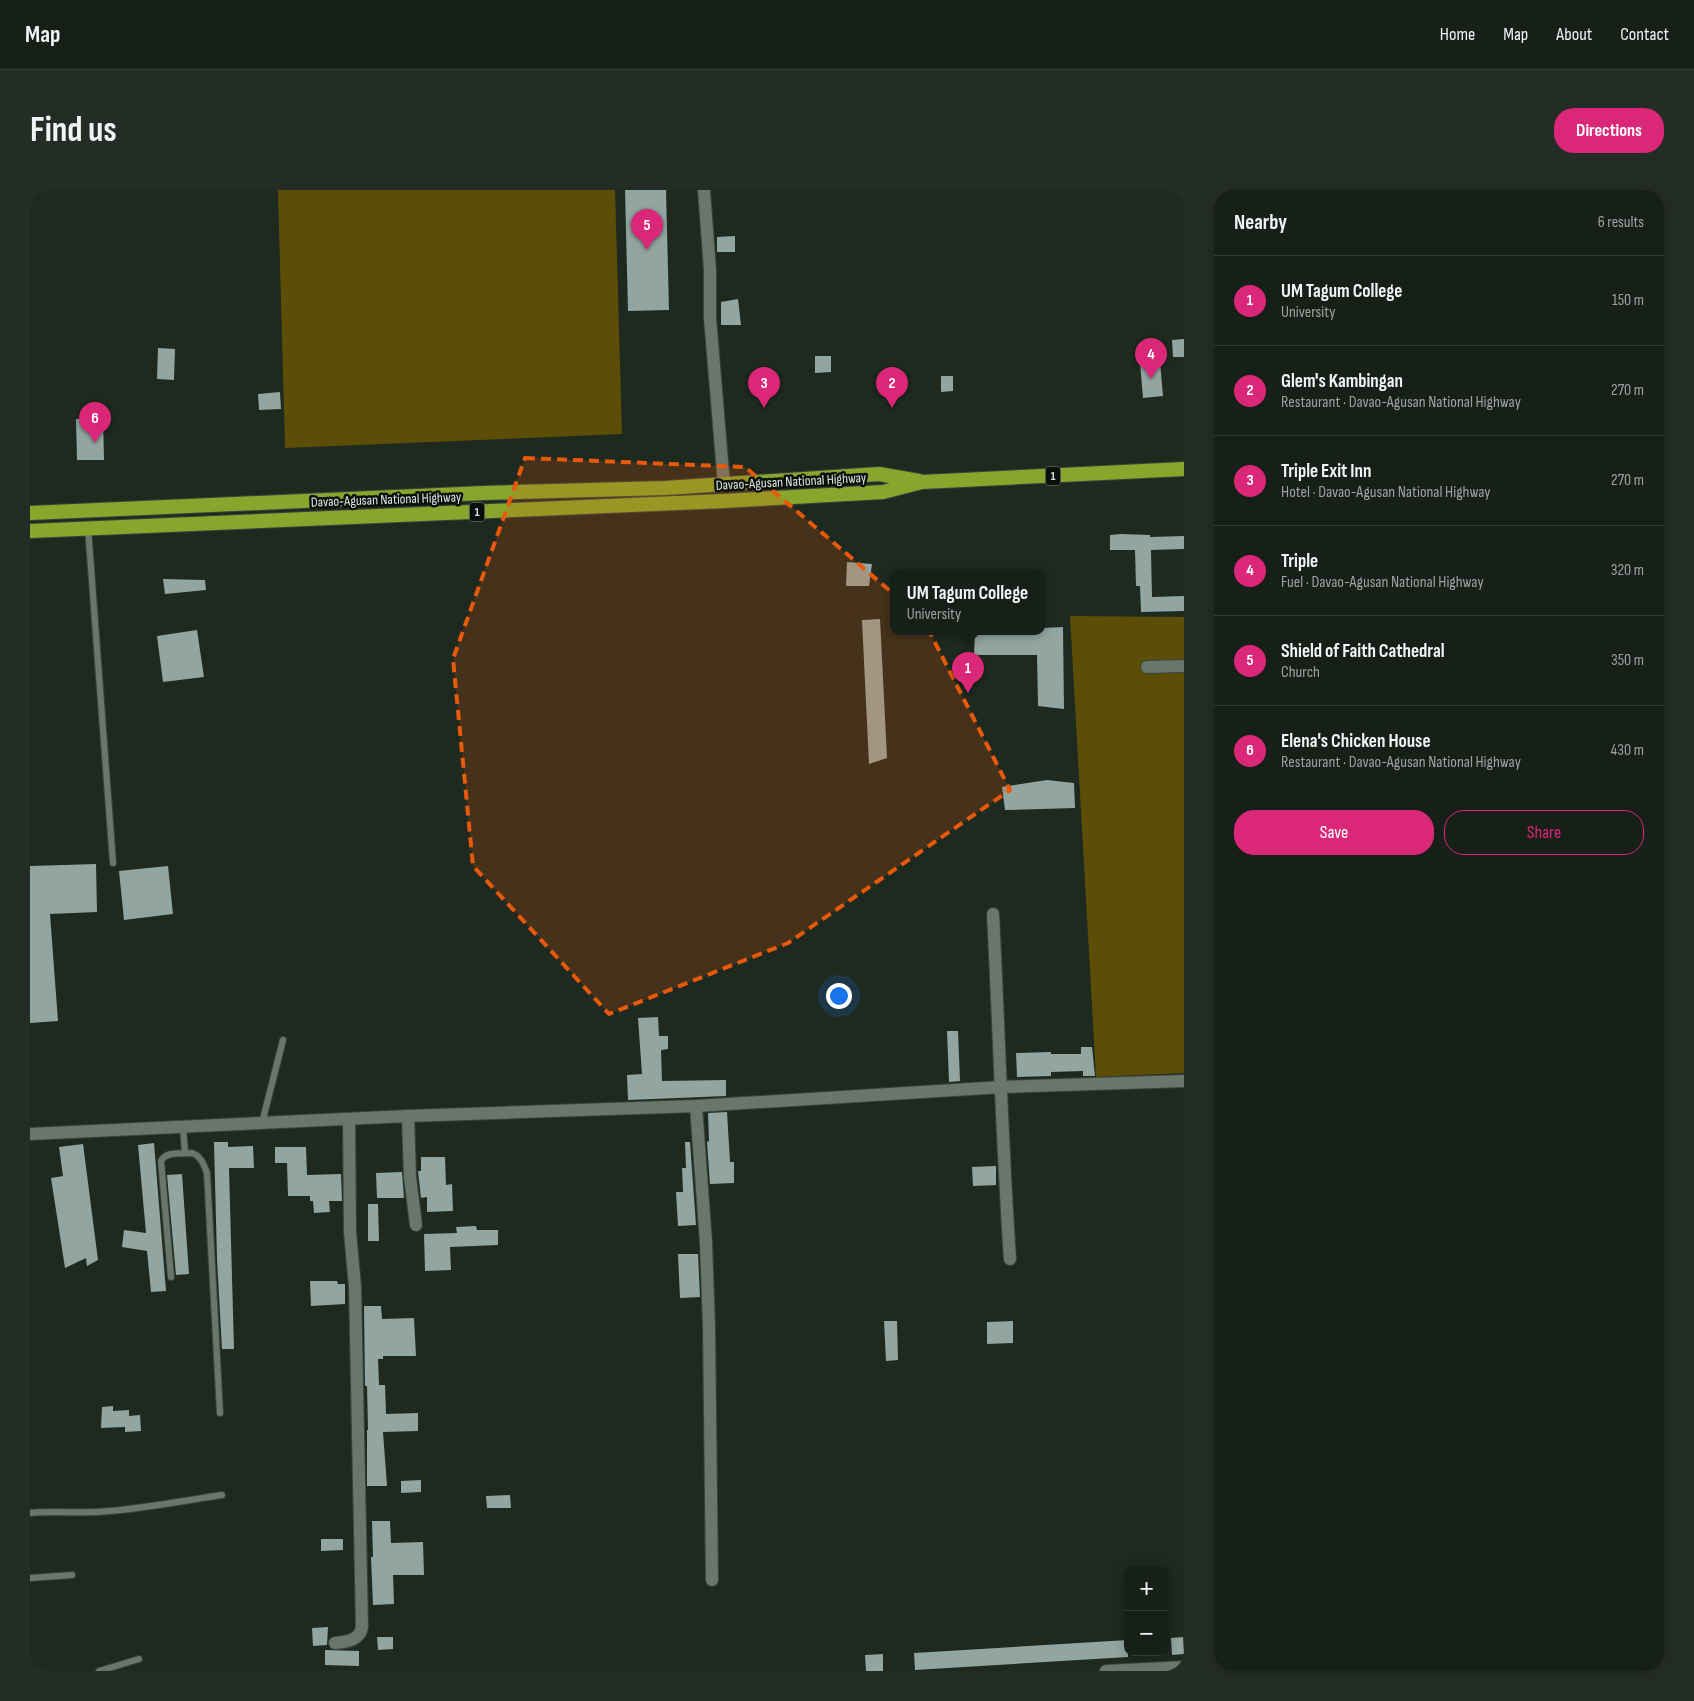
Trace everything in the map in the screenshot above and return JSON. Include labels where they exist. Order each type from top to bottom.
[{"type":"highway","name":"Davao-Agusan National Highway","points":[[30,531],[666,504],[883,492],[922,482],[1184,469]]},
{"type":"highway","name":"Davao-Agusan National Highway","points":[[30,514],[464,494],[665,488],[879,474],[922,482]]},
{"type":"highway","points":[[665,488],[666,504]]},
{"type":"highway","points":[[30,514],[30,531]]},
{"type":"street","points":[[704,190],[710,270],[710,318],[724,485]]},
{"type":"street","points":[[1147,667],[1184,666]]},
{"type":"street","points":[[993,914],[1010,1259]]},
{"type":"street","points":[[30,1134],[408,1116],[696,1106],[1002,1087],[1184,1081]]},
{"type":"street","points":[[696,1106],[706,1243],[709,1327],[712,1580]]},
{"type":"street","points":[[408,1116],[410,1177],[416,1225]]},
{"type":"street","points":[[336,1643],[350,1642],[359,1634],[362,1627],[355,1288],[350,1232],[350,1120]]},
{"type":"street","points":[[1106,1671],[1184,1667]]},
{"type":"lane","points":[[88,528],[113,863]]},
{"type":"lane","points":[[262,1123],[283,1040]]},
{"type":"lane","points":[[183,1127],[185,1153]]},
{"type":"lane","points":[[171,1278],[161,1161],[168,1154],[195,1154],[199,1157],[206,1173],[220,1413]]},
{"type":"lane","points":[[30,1513],[118,1510],[222,1495]]},
{"type":"lane","points":[[30,1578],[72,1574]]},
{"type":"lane","points":[[99,1671],[138,1659]]},
{"type":"highlighted area","points":[[525,458],[745,467],[923,619],[1010,790],[788,943],[609,1014],[473,866],[453,659]]},
{"type":"shaded area","points":[[278,190],[615,190],[622,434],[285,448]]},
{"type":"shaded area","points":[[1070,616],[1184,617],[1184,1073],[1096,1077]]},
{"type":"building","points":[[625,190],[666,190],[669,310],[628,311]]},
{"type":"building","points":[[735,236],[735,252],[717,252],[717,237]]},
{"type":"building","points":[[738,299],[741,325],[721,325],[721,302]]},
{"type":"building","points":[[1184,339],[1184,357],[1173,357],[1172,340]]},
{"type":"building","points":[[158,348],[175,349],[174,380],[157,379]]},
{"type":"building","points":[[815,356],[831,356],[831,372],[815,373]]},
{"type":"building","points":[[1160,361],[1163,396],[1143,398],[1140,363]]},
{"type":"building","points":[[941,376],[953,376],[953,391],[941,392]]},
{"type":"building","points":[[280,392],[281,409],[259,410],[258,394]]},
{"type":"building","points":[[103,418],[104,460],[77,460],[76,419]]},
{"type":"building","points":[[1110,535],[1150,535],[1150,537],[1184,536],[1184,549],[1151,550],[1152,597],[1184,596],[1184,611],[1141,612],[1140,586],[1136,586],[1135,550],[1110,550]]},
{"type":"building","points":[[847,562],[872,564],[869,586],[846,586]]},
{"type":"building","points":[[163,579],[205,580],[206,590],[165,594]]},
{"type":"building","points":[[880,619],[887,758],[869,764],[862,620]]},
{"type":"building","points":[[1063,627],[1064,709],[1038,706],[1037,655],[974,655],[975,635],[1045,635],[1045,628]]},
{"type":"building","points":[[197,630],[204,677],[163,682],[157,636]]},
{"type":"building","points":[[1047,780],[1074,783],[1075,808],[1005,810],[1002,787]]},
{"type":"building","points":[[96,864],[97,912],[50,914],[58,1021],[30,1023],[30,866]]},
{"type":"building","points":[[168,866],[173,914],[124,920],[119,871]]},
{"type":"building","points":[[658,1017],[659,1036],[668,1036],[668,1049],[661,1050],[662,1081],[726,1080],[726,1096],[628,1100],[627,1075],[642,1074],[638,1018]]},
{"type":"building","points":[[947,1031],[958,1031],[960,1081],[949,1082]]},
{"type":"building","points":[[1081,1047],[1092,1047],[1095,1076],[1083,1076],[1083,1071],[1051,1072],[1051,1076],[1017,1077],[1016,1053],[1051,1052],[1051,1054],[1081,1054]]},
{"type":"building","points":[[727,1112],[730,1162],[734,1162],[734,1183],[710,1184],[707,1142],[709,1141],[708,1113]]},
{"type":"building","points":[[214,1142],[228,1142],[228,1147],[253,1146],[254,1168],[229,1168],[234,1349],[222,1349],[217,1259]]},
{"type":"building","points":[[685,1142],[690,1142],[696,1225],[678,1226],[676,1192],[683,1192],[682,1168],[686,1168]]},
{"type":"building","points":[[154,1143],[166,1291],[151,1292],[147,1251],[122,1247],[124,1230],[146,1233],[138,1145]]},
{"type":"building","points":[[83,1144],[98,1260],[87,1266],[86,1258],[65,1268],[51,1178],[63,1176],[59,1147]]},
{"type":"building","points":[[275,1147],[306,1147],[307,1175],[341,1174],[342,1201],[329,1201],[330,1212],[314,1213],[313,1201],[310,1201],[310,1196],[288,1196],[287,1163],[275,1163]]},
{"type":"building","points":[[421,1157],[445,1157],[446,1185],[452,1184],[453,1211],[427,1212],[427,1197],[421,1198],[418,1171],[421,1171]]},
{"type":"building","points":[[996,1166],[996,1185],[973,1186],[972,1167]]},
{"type":"building","points":[[402,1172],[404,1198],[377,1198],[376,1173]]},
{"type":"building","points":[[182,1174],[189,1274],[176,1275],[167,1175]]},
{"type":"building","points":[[368,1204],[378,1204],[379,1241],[368,1241]]},
{"type":"building","points":[[476,1226],[477,1230],[498,1230],[498,1245],[450,1247],[451,1270],[425,1271],[424,1234],[457,1233],[456,1227]]},
{"type":"building","points":[[678,1254],[698,1254],[700,1297],[680,1298]]},
{"type":"building","points":[[310,1281],[337,1281],[338,1284],[345,1284],[345,1304],[311,1306]]},
{"type":"building","points":[[364,1306],[381,1306],[382,1319],[414,1318],[416,1356],[383,1356],[383,1359],[378,1359],[379,1385],[385,1385],[386,1414],[418,1413],[418,1431],[383,1432],[387,1486],[367,1486],[368,1430],[367,1386],[365,1386]]},
{"type":"building","points":[[884,1321],[897,1321],[898,1360],[886,1361]]},
{"type":"building","points":[[1013,1321],[1013,1343],[987,1344],[987,1322]]},
{"type":"building","points":[[113,1406],[113,1411],[129,1410],[129,1416],[140,1415],[141,1431],[125,1432],[125,1427],[101,1428],[102,1407]]},
{"type":"building","points":[[421,1480],[421,1492],[401,1493],[401,1481]]},
{"type":"building","points":[[510,1495],[511,1508],[487,1508],[486,1496]]},
{"type":"building","points":[[372,1521],[390,1521],[391,1543],[423,1542],[424,1575],[393,1575],[394,1604],[373,1605]]},
{"type":"building","points":[[321,1539],[343,1539],[343,1550],[321,1551]]},
{"type":"building","points":[[328,1627],[327,1645],[313,1646],[312,1628]]},
{"type":"building","points":[[377,1637],[393,1637],[393,1649],[378,1650]]},
{"type":"building","points":[[1183,1637],[1184,1654],[1172,1655],[1171,1638]]},
{"type":"building","points":[[1124,1640],[1124,1656],[1128,1657],[915,1670],[914,1653]]},
{"type":"building","points":[[325,1650],[359,1651],[359,1666],[325,1665]]},
{"type":"building","points":[[883,1654],[883,1671],[866,1671],[865,1655]]},
{"type":"place","name":"Shield of Faith Cathedral","points":[[647,250]]},
{"type":"place","name":"Triple","points":[[1151,379]]},
{"type":"place","name":"Triple Exit Inn","points":[[764,408]]},
{"type":"place","name":"Glem's Kambingan","points":[[892,408]]},
{"type":"place","name":"Elena's Chicken House","points":[[95,443]]},
{"type":"place","name":"UM Tagum College","points":[[968,693]]}]
